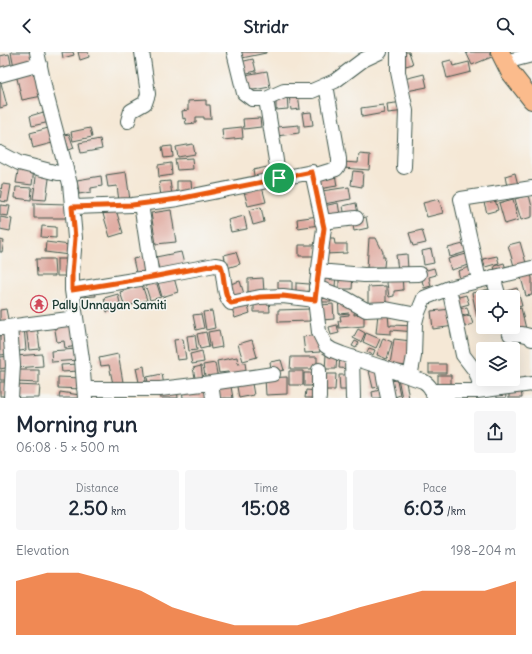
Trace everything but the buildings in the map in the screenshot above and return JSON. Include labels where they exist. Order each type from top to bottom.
[{"type":"main road","points":[[502,57],[510,72],[532,100]]},
{"type":"street","points":[[128,121],[131,111],[146,103],[148,94],[142,52]]},
{"type":"street","points":[[234,52],[244,93],[252,99],[266,99],[284,91],[312,91],[335,81],[363,60],[380,52]]},
{"type":"street","points":[[398,52],[398,72],[406,111],[404,167]]},
{"type":"street","points":[[502,57],[529,54]]},
{"type":"street","points":[[0,75],[38,58],[67,173],[72,207],[75,238],[72,290],[82,359],[84,393],[160,389],[272,374]]},
{"type":"street","points":[[313,176],[336,169],[339,165],[336,135],[326,85]]},
{"type":"street","points":[[266,99],[279,178]]},
{"type":"street","points":[[1,157],[58,173],[67,173]]},
{"type":"street","points":[[72,207],[141,204],[178,199],[312,172],[324,228],[316,293],[319,332],[326,346],[332,350],[429,385],[433,395],[532,384]]},
{"type":"street","points":[[478,280],[461,199],[532,188]]},
{"type":"street","points":[[141,204],[152,277]]},
{"type":"street","points":[[322,222],[356,218]]},
{"type":"street","points":[[72,290],[215,265],[221,266],[227,299],[231,303],[260,297],[316,293],[346,298],[366,310],[386,309],[417,315]]},
{"type":"street","points":[[410,377],[414,356],[415,323],[424,298],[449,288],[532,268]]},
{"type":"street","points":[[318,270],[364,275],[419,274]]},
{"type":"street","points":[[493,277],[497,290]]},
{"type":"street","points":[[449,288],[463,355],[476,372],[482,390]]},
{"type":"street","points":[[11,398],[13,365],[5,327],[76,318]]},
{"type":"street","points":[[520,334],[530,336],[532,339]]},
{"type":"street","points":[[352,357],[353,398]]},
{"type":"street","points":[[382,367],[388,398]]},
{"type":"street","points":[[319,370],[319,398]]},
{"type":"street","points":[[211,383],[213,398]]},
{"type":"place","name":"Pally Unnayan Samiti","points":[[39,304]]},
{"type":"route","points":[[312,172],[324,228],[315,300],[283,296],[260,297],[231,303],[227,299],[221,266],[215,265],[72,290],[75,238],[72,207],[132,205],[178,199],[279,178],[312,172]]}]
